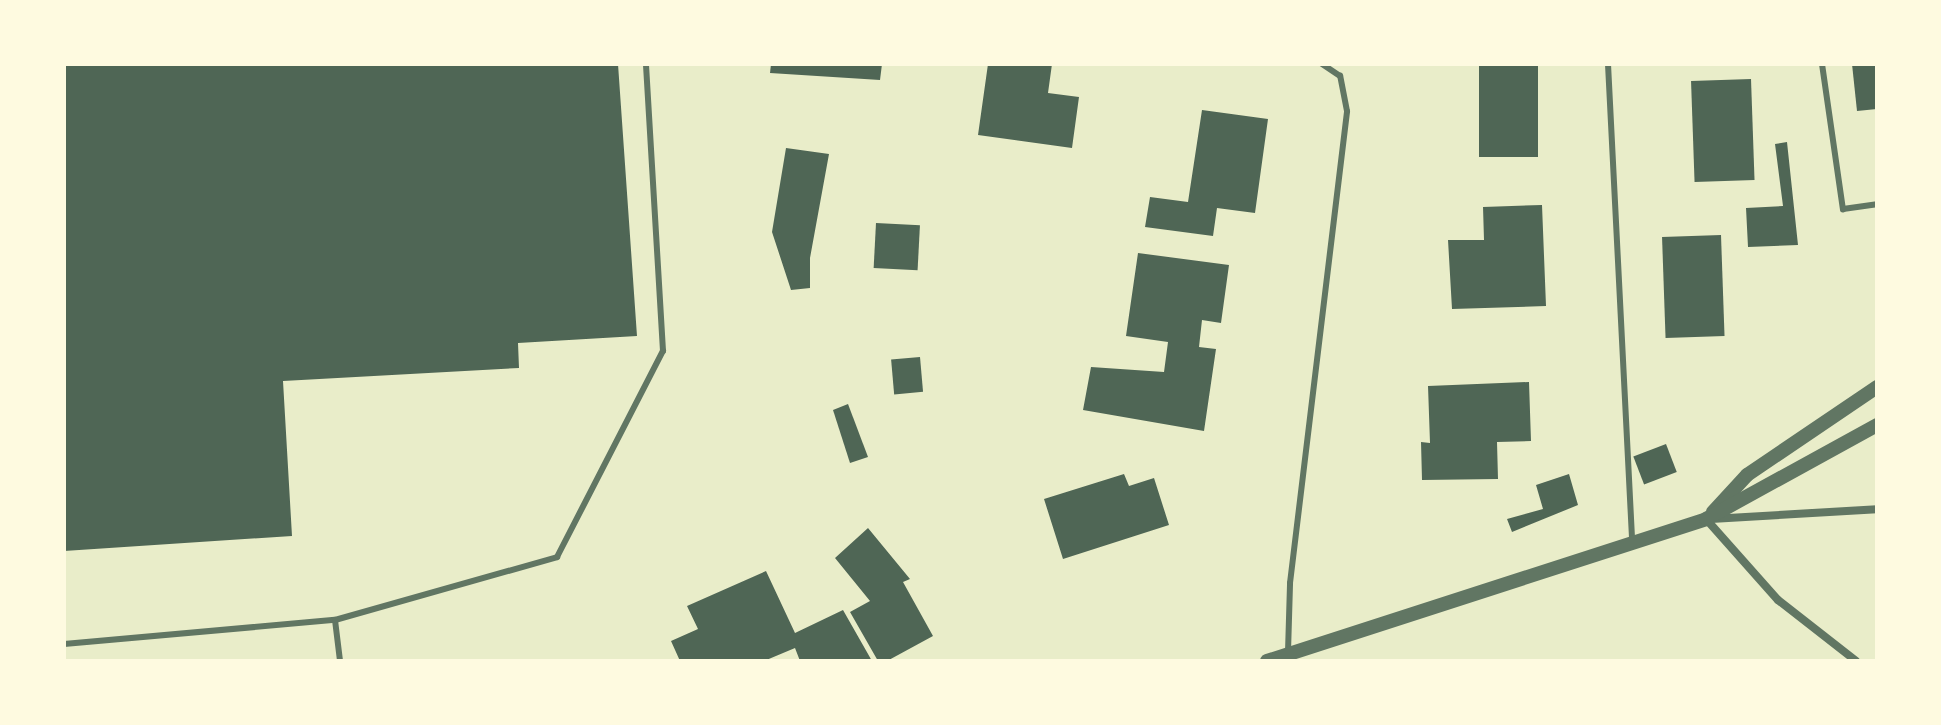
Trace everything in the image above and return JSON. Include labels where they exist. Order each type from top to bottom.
[{"type":"street","points":[[1706,519],[1747,475],[1877,387]]},
{"type":"street","points":[[1267,661],[1706,519],[1877,425]]},
{"type":"street","points":[[1706,519],[1877,509]]},
{"type":"street","points":[[1706,519],[1778,600],[1856,661]]},
{"type":"lane","points":[[64,644],[335,620],[557,557],[663,351],[646,64]]},
{"type":"lane","points":[[1288,655],[1290,583],[1347,111],[1340,76],[1322,64]]},
{"type":"lane","points":[[1608,64],[1632,543]]},
{"type":"lane","points":[[1822,64],[1843,209],[1877,204]]},
{"type":"lane","points":[[335,620],[340,661]]},
{"type":"building","points":[[64,64],[618,64],[637,336],[518,343],[519,368],[283,381],[292,536],[64,551]]},
{"type":"building","points":[[771,64],[882,64],[880,80],[770,73]]},
{"type":"building","points":[[988,64],[1052,64],[1048,93],[1079,97],[1072,148],[978,135]]},
{"type":"building","points":[[1479,64],[1538,64],[1538,157],[1479,157]]},
{"type":"building","points":[[1852,64],[1877,64],[1877,109],[1857,111]]},
{"type":"building","points":[[1751,79],[1755,180],[1695,182],[1691,81]]},
{"type":"building","points":[[1202,110],[1268,119],[1255,213],[1217,208],[1213,236],[1145,227],[1150,197],[1188,202]]},
{"type":"building","points":[[1787,142],[1798,245],[1748,247],[1746,208],[1783,206],[1775,144]]},
{"type":"building","points":[[786,148],[829,154],[810,258],[810,288],[791,290],[772,232]]},
{"type":"building","points":[[1542,205],[1546,306],[1452,309],[1448,240],[1484,240],[1483,207]]},
{"type":"building","points":[[876,223],[920,225],[918,270],[874,268]]},
{"type":"building","points":[[1721,235],[1725,336],[1666,338],[1662,237]]},
{"type":"building","points":[[1138,253],[1229,265],[1221,323],[1202,320],[1199,347],[1216,349],[1204,431],[1083,410],[1091,367],[1164,372],[1168,342],[1126,336]]},
{"type":"building","points":[[920,357],[923,392],[894,394],[891,360]]},
{"type":"building","points":[[1529,382],[1531,441],[1497,442],[1498,479],[1422,480],[1421,442],[1430,443],[1428,386]]},
{"type":"building","points":[[848,404],[868,457],[850,463],[833,410]]},
{"type":"building","points":[[1666,444],[1677,472],[1644,485],[1633,457]]},
{"type":"building","points":[[1124,474],[1129,486],[1154,478],[1169,525],[1063,559],[1044,499]]},
{"type":"building","points":[[1569,474],[1578,505],[1512,532],[1507,519],[1543,509],[1536,485]]},
{"type":"building","points":[[868,528],[910,579],[903,582],[933,636],[887,661],[878,661],[850,612],[870,601],[835,558]]},
{"type":"building","points":[[766,571],[795,633],[843,610],[872,661],[800,661],[795,648],[764,661],[680,661],[671,641],[698,629],[687,606]]}]
